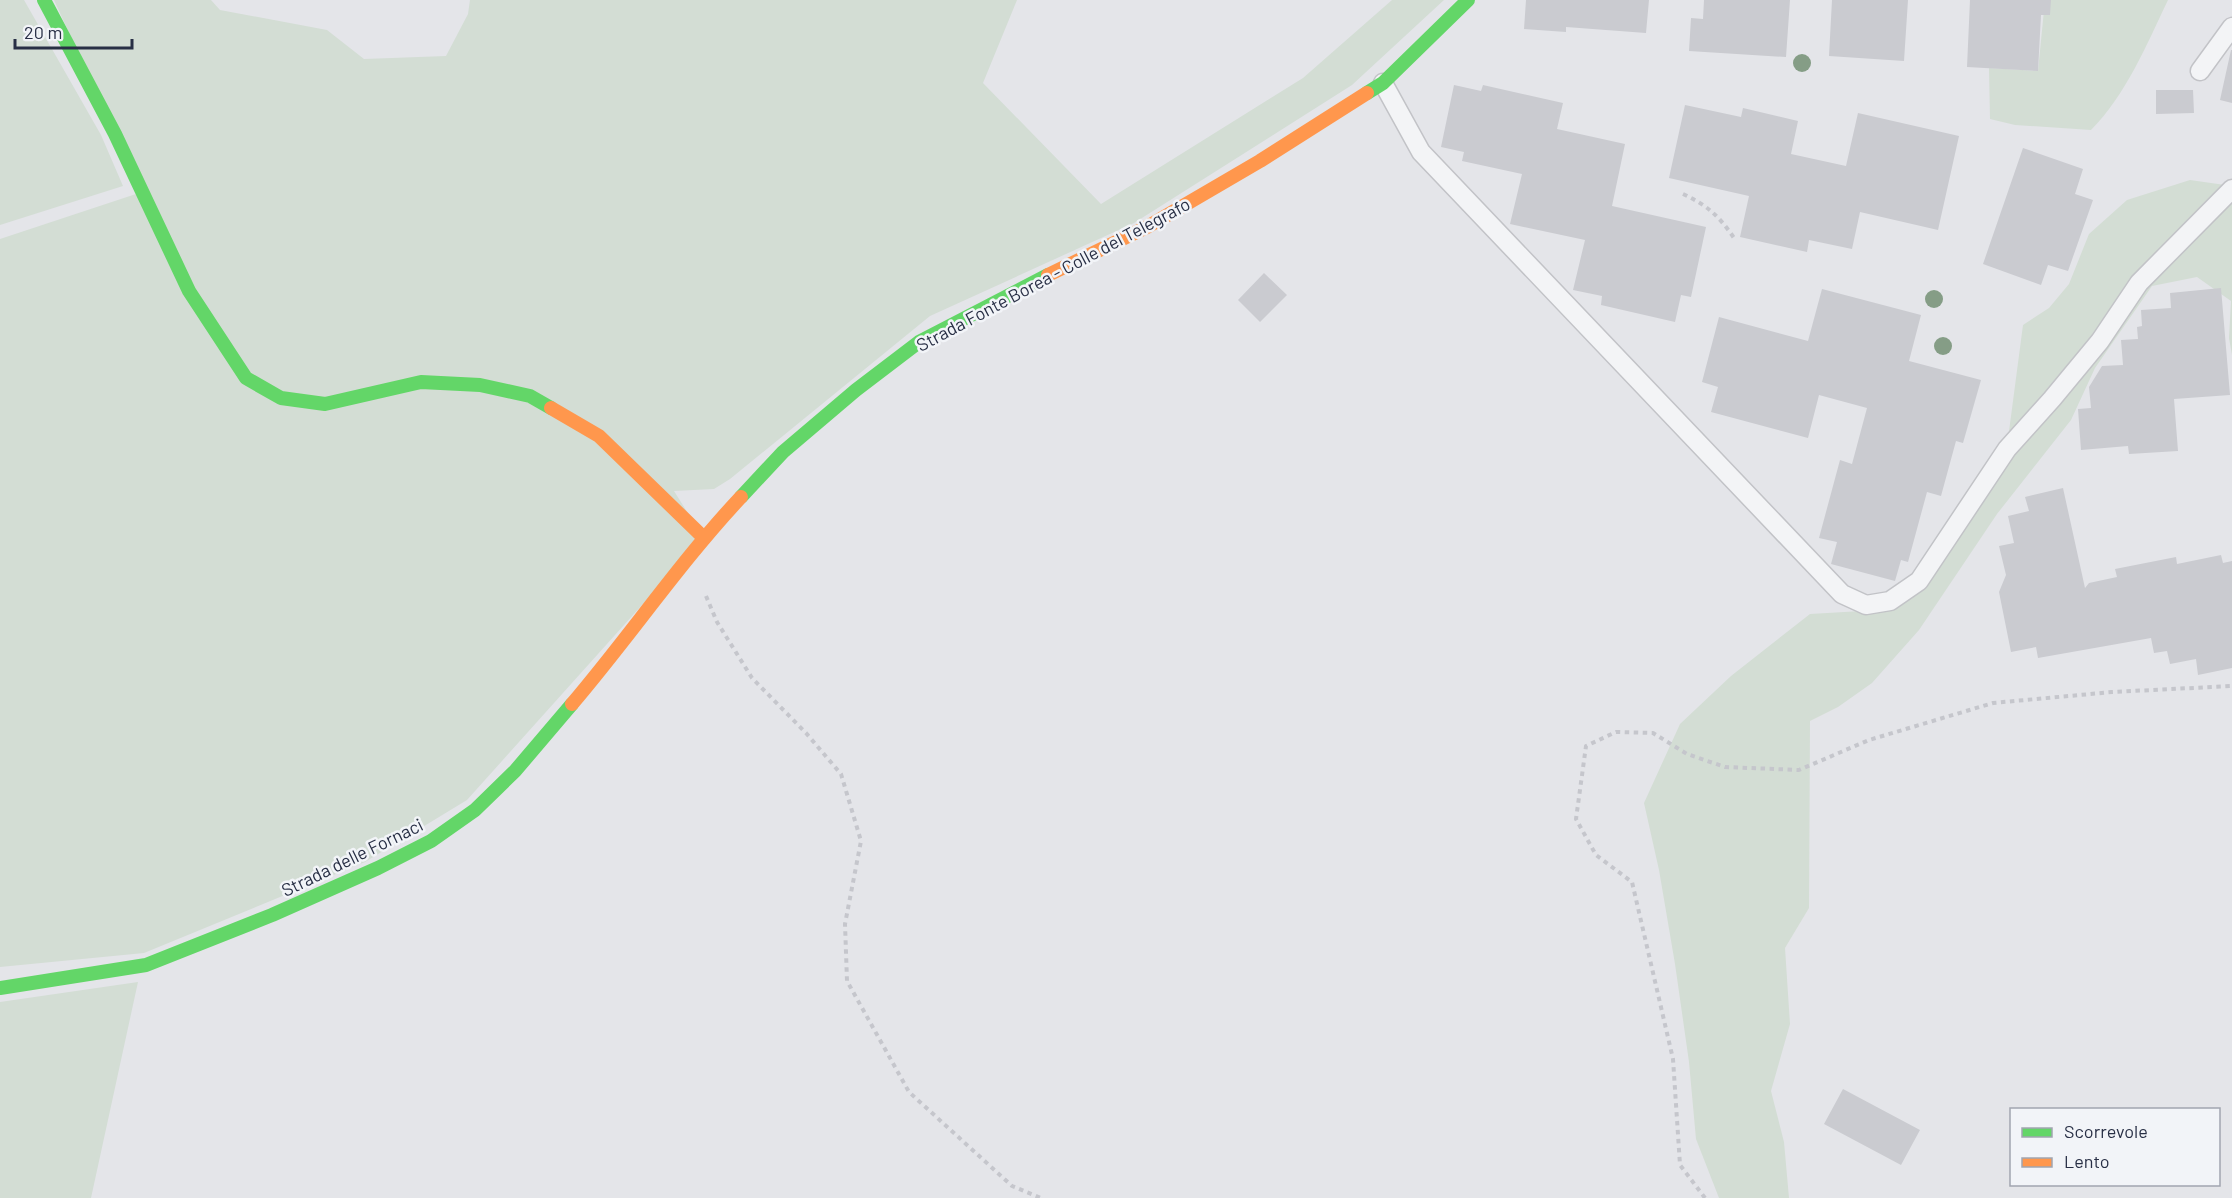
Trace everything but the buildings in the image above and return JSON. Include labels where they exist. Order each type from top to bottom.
[{"type":"street","points":[[44,0],[115,134],[189,291],[246,378],[281,398],[325,404],[421,382],[480,386],[530,396],[599,436],[703,537]]},
{"type":"street","name":"Strada Fonte Borea - Colle del Telegrafo","points":[[703,537],[783,452],[918,342],[1030,283],[1147,227],[1260,161],[1383,83],[1468,0]]},
{"type":"street","name":"Strada delle Fornaci","points":[[0,988],[146,965],[272,915],[378,868],[431,841],[475,810],[515,771],[613,656],[703,537]]},
{"type":"lane","points":[[2200,71],[2232,27]]},
{"type":"lane","points":[[1383,83],[1421,152],[1842,594],[1866,605],[1890,601],[1919,581],[2007,449],[2100,341],[2139,283],[2232,189]]},
{"type":"path","points":[[1683,194],[1705,204],[1720,218],[1734,238]]},
{"type":"path","points":[[688,556],[717,622],[752,678],[806,733],[841,774],[861,841],[845,924],[847,981],[909,1092],[1012,1186],[1041,1198]]},
{"type":"path","points":[[1705,1198],[1680,1165],[1673,1059],[1632,882],[1596,855],[1576,819],[1586,746],[1616,732],[1653,733],[1687,754],[1725,767],[1799,770],[1869,740],[1993,703],[2112,692],[2232,686]]},
{"type":"shaded area","points":[[0,0],[24,0],[101,135],[123,186],[0,225]]},
{"type":"shaded area","points":[[54,0],[211,0],[220,10],[327,30],[364,59],[446,56],[468,14],[470,0],[1017,0],[983,83],[1101,204],[1303,78],[1392,0],[1444,0],[1352,85],[1134,223],[930,316],[730,479],[714,489],[674,491],[703,537],[467,800],[365,862],[144,953],[0,967],[0,239],[142,192]]},
{"type":"shaded area","points":[[2045,0],[2168,0],[2125,85],[2091,130],[2015,125],[1990,119],[1989,68],[2038,71]]},
{"type":"shaded area","points":[[2190,180],[2232,186],[2232,355],[2229,338],[2231,301],[2197,277],[2152,286],[2095,368],[2071,420],[1997,514],[1919,630],[1872,683],[1838,707],[1810,721],[1809,908],[1785,948],[1790,1024],[1771,1091],[1784,1142],[1789,1198],[1719,1198],[1696,1139],[1689,1062],[1675,964],[1659,870],[1644,803],[1680,724],[1731,676],[1810,614],[1896,609],[1926,586],[2006,454],[2023,325],[2049,308],[2069,284],[2089,234],[2127,200]]},
{"type":"shaded area","points":[[138,982],[91,1198],[0,1198],[0,1002]]},
{"type":"traffic: fast","points":[[44,0],[115,134],[189,291],[246,378],[281,398],[325,404],[421,382],[480,385],[530,396],[551,408]]},
{"type":"traffic: fast","points":[[1367,93],[1383,83],[1468,0]]},
{"type":"traffic: fast","points":[[741,497],[783,452],[856,390],[919,342],[1048,275]]},
{"type":"traffic: fast","points":[[0,988],[146,965],[272,915],[378,868],[431,841],[475,810],[515,771],[572,704]]},
{"type":"traffic: slow","points":[[1048,275],[1147,227],[1260,161],[1367,93]]},
{"type":"traffic: slow","points":[[551,408],[599,436],[703,537]]},
{"type":"traffic: slow","points":[[572,704],[697,547],[741,497]]}]
